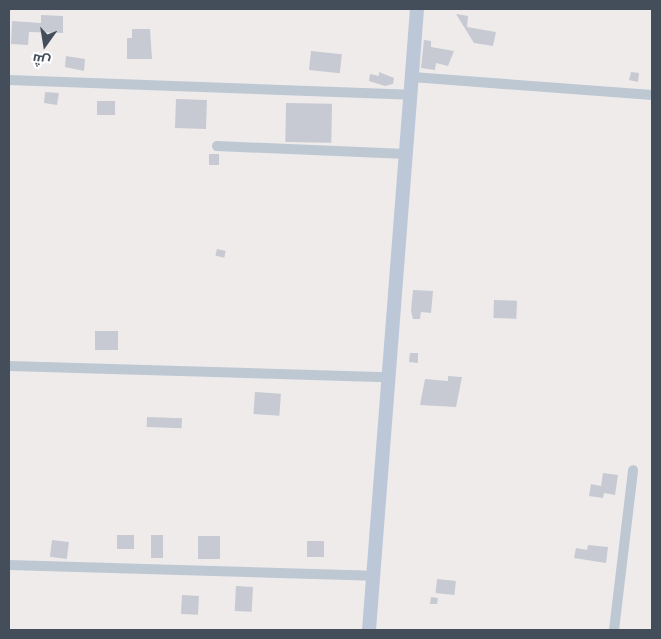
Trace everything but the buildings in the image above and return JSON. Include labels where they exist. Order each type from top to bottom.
[{"type":"street","points":[[369,630],[387,377],[407,154],[417,9]]},
{"type":"street","points":[[412,77],[652,95]]},
{"type":"street","points":[[9,80],[411,95]]},
{"type":"street","points":[[218,146],[407,154]]},
{"type":"street","points":[[9,366],[387,377]]},
{"type":"street","points":[[614,630],[633,470]]},
{"type":"street","points":[[9,566],[373,576]]}]
